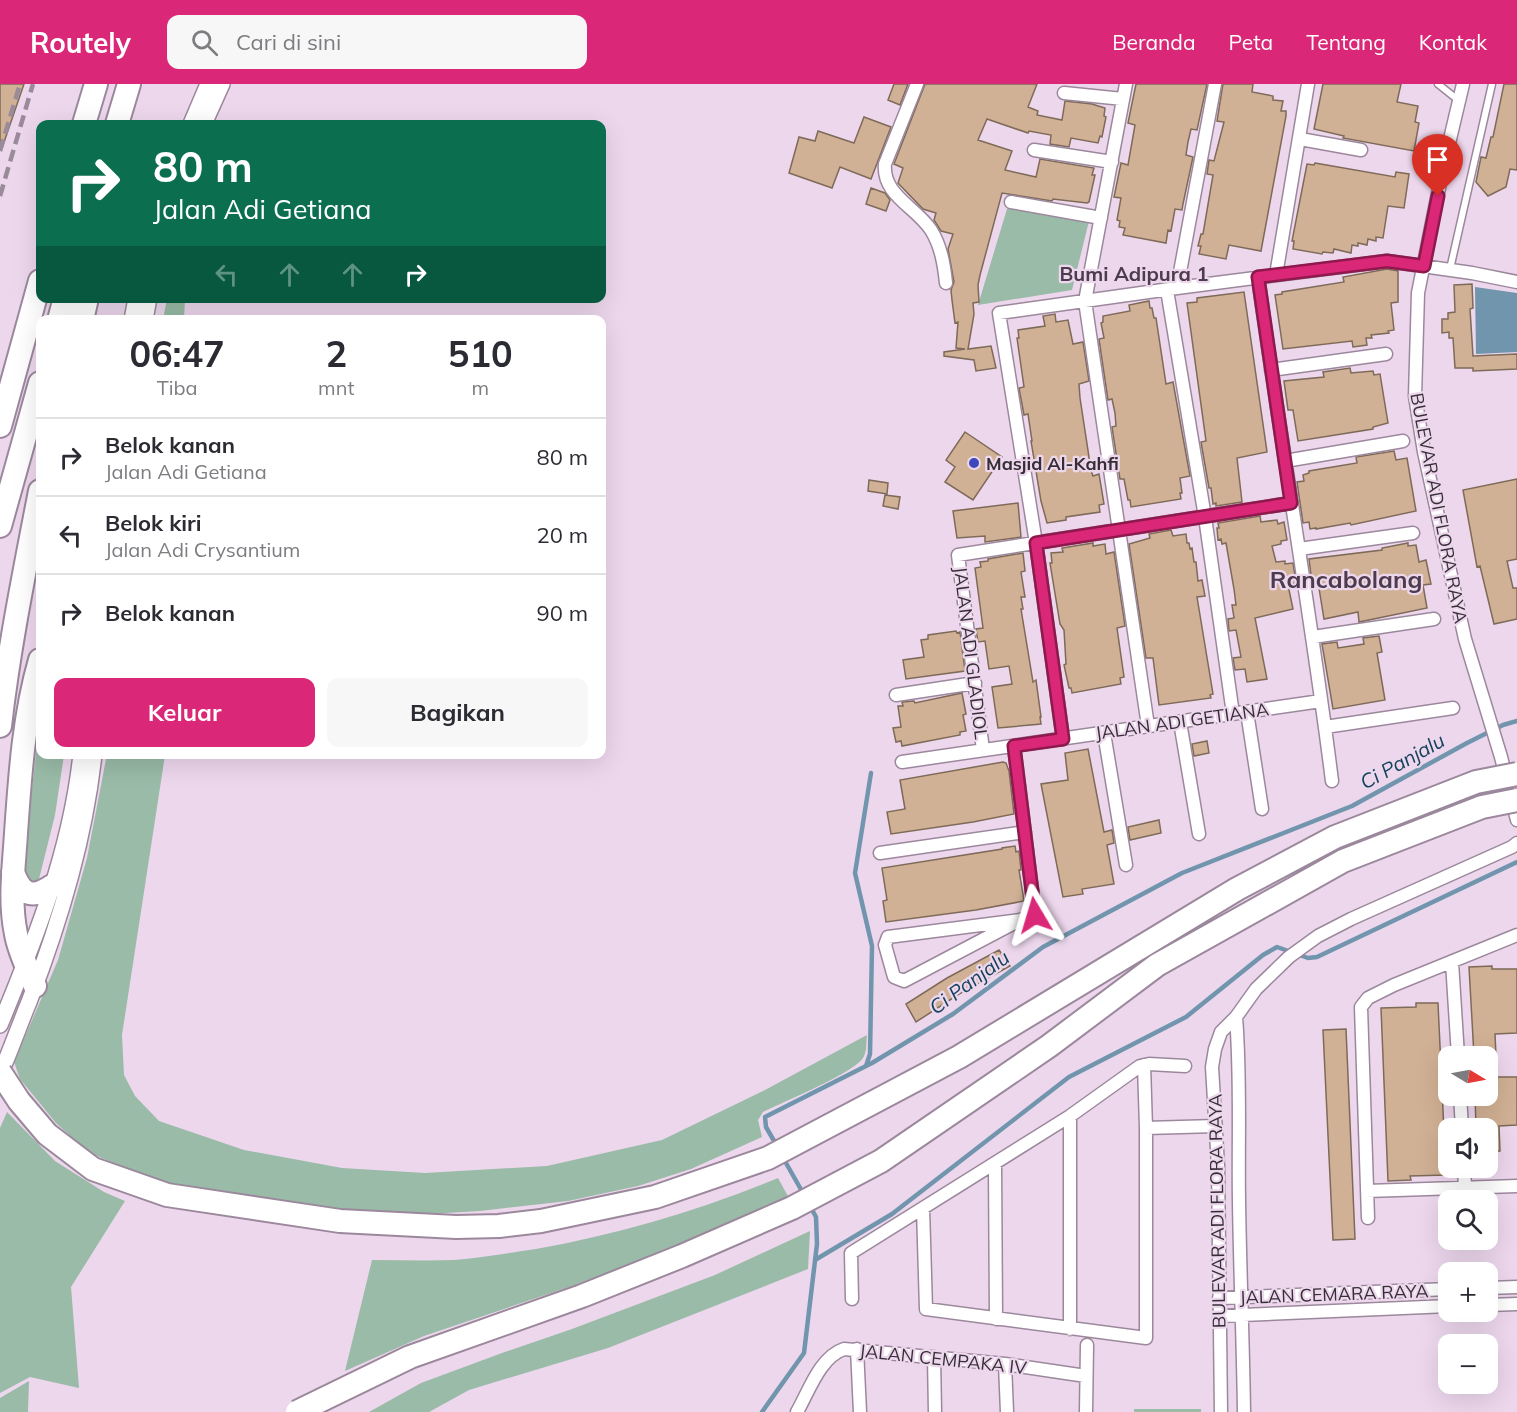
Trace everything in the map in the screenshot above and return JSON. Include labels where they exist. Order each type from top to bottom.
[{"type":"highway","points":[[85,120],[96,84]]},
{"type":"highway","points":[[118,120],[129,84]]},
{"type":"highway","points":[[133,120],[142,84]]},
{"type":"highway","points":[[0,380],[36,274]]},
{"type":"highway","points":[[0,426],[36,296]]},
{"type":"highway","points":[[0,526],[36,397]]},
{"type":"highway","points":[[0,726],[4,688],[36,512]]},
{"type":"highway","points":[[35,986],[16,934],[13,872],[27,724],[36,680]]},
{"type":"highway","points":[[0,1073],[19,1101],[47,1134],[93,1169],[167,1195],[340,1221],[478,1227],[541,1221],[655,1197],[768,1158],[959,1058],[1237,889],[1335,837],[1476,782],[1517,774]]},
{"type":"highway","points":[[297,1412],[410,1357],[582,1296],[792,1208],[881,1161],[1049,1046],[1157,965],[1343,861],[1482,807],[1517,800]]},
{"type":"highway","points":[[13,872],[23,890],[31,894],[39,893],[52,886]]},
{"type":"street","points":[[193,120],[208,84]]},
{"type":"street","points":[[206,120],[222,84]]},
{"type":"street","points":[[917,84],[884,169],[887,185],[921,217],[932,231],[944,264],[946,283]]},
{"type":"street","points":[[1126,84],[1085,301],[1148,726]]},
{"type":"street","points":[[1215,84],[1172,289],[1233,714]]},
{"type":"street","points":[[1276,275],[1308,84]]},
{"type":"street","name":"BULEVAR ADI FLORA RAYA","points":[[1463,84],[1416,311],[1415,396],[1424,452],[1464,639],[1497,743],[1517,820]]},
{"type":"street","points":[[1064,93],[1123,99]]},
{"type":"street","points":[[1300,139],[1361,150]]},
{"type":"street","points":[[1034,150],[1112,162]]},
{"type":"street","points":[[1011,202],[1101,218]]},
{"type":"street","points":[[1063,739],[1036,543],[999,313],[1387,261],[1450,269],[1517,282]]},
{"type":"street","points":[[1258,277],[1313,637],[1332,781]]},
{"type":"street","points":[[1271,370],[1386,354]]},
{"type":"street","points":[[1285,461],[1403,441]]},
{"type":"street","points":[[1036,543],[1291,503]]},
{"type":"street","points":[[1299,549],[1413,533]]},
{"type":"street","name":"JALAN ADI GLADIOL","points":[[983,750],[958,555],[1036,543]]},
{"type":"street","points":[[1313,637],[1434,620]]},
{"type":"street","points":[[896,695],[975,683]]},
{"type":"street","name":"JALAN ADI GETIANA","points":[[902,762],[1321,701]]},
{"type":"street","points":[[1325,727],[1453,708]]},
{"type":"street","points":[[1247,712],[1262,809]]},
{"type":"street","points":[[1180,722],[1199,834]]},
{"type":"street","points":[[1104,733],[1126,865]]},
{"type":"street","points":[[1014,746],[1035,915],[1020,920],[904,981],[894,978],[885,945],[888,937],[1020,920]]},
{"type":"street","points":[[0,1025],[26,964],[52,886],[70,822],[80,759]]},
{"type":"street","points":[[0,1073],[35,986],[70,884],[93,759]]},
{"type":"street","points":[[880,853],[1025,832]]},
{"type":"street","name":"BULEVAR ADI FLORA RAYA","points":[[1221,1412],[1218,1166],[1212,1067],[1221,1032],[1236,1017],[1256,990],[1289,957],[1318,936],[1517,843]]},
{"type":"street","points":[[1368,1218],[1361,1007],[1368,998],[1394,985],[1517,935]]},
{"type":"street","points":[[1452,962],[1457,1046]]},
{"type":"street","name":"BULEVAR ADI FLORA RAYA","points":[[1236,1017],[1244,1412]]},
{"type":"street","points":[[923,1208],[926,1309],[1146,1338],[1144,1065]]},
{"type":"street","points":[[852,1299],[851,1253],[1070,1116],[1140,1066],[1185,1066]]},
{"type":"street","points":[[1070,1116],[1070,1329]]},
{"type":"street","points":[[1146,1128],[1216,1126]]},
{"type":"street","points":[[995,1164],[996,1319]]},
{"type":"street","points":[[1465,1178],[1465,1188]]},
{"type":"street","points":[[1367,1191],[1517,1186]]},
{"type":"street","points":[[1498,1288],[1517,1287]]},
{"type":"street","name":"JALAN CEMARA RAYA","points":[[1219,1298],[1438,1289]]},
{"type":"street","points":[[1498,1305],[1517,1304]]},
{"type":"street","name":"JALAN CEMARA RAYA","points":[[1219,1316],[1438,1306]]},
{"type":"street","points":[[1086,1412],[1087,1345]]},
{"type":"street","name":"JALAN CEMPAKA IV","points":[[797,1412],[825,1362],[833,1352],[844,1349],[1005,1364],[1086,1376]]},
{"type":"street","points":[[857,1349],[860,1412]]},
{"type":"street","points":[[934,1357],[935,1412]]},
{"type":"street","points":[[1005,1364],[1007,1412]]},
{"type":"lane","points":[[1438,84],[1458,100]]},
{"type":"lane","points":[[1450,269],[1492,84]]},
{"type":"green space","points":[[1010,199],[1090,217],[1072,290],[978,305]]},
{"type":"green space","points":[[166,303],[185,303],[184,315],[164,315]]},
{"type":"green space","points":[[36,753],[36,759],[63,759],[55,815],[39,879],[32,882],[26,877],[24,859]]},
{"type":"green space","points":[[106,759],[164,759],[122,1035],[124,1075],[135,1096],[159,1121],[244,1150],[342,1168],[425,1173],[547,1166],[662,1140],[765,1090],[867,1035],[866,1050],[863,1058],[846,1072],[763,1112],[758,1120],[762,1137],[691,1169],[638,1186],[568,1201],[480,1211],[412,1215],[361,1214],[189,1188],[146,1177],[88,1152],[56,1123],[20,1079],[14,1062],[58,960],[87,858]]},
{"type":"green space","points":[[7,1112],[55,1161],[104,1192],[125,1201],[71,1287],[79,1388],[30,1377],[0,1393],[0,1128]]},
{"type":"green space","points":[[778,1178],[789,1198],[658,1254],[424,1336],[345,1371],[372,1260],[464,1259],[567,1243],[628,1229],[689,1211]]},
{"type":"green space","points":[[810,1231],[808,1269],[608,1348],[469,1390],[429,1412],[369,1412],[421,1383],[715,1275]]},
{"type":"green space","points":[[29,1381],[28,1412],[0,1412],[0,1398]]},
{"type":"green space","points":[[1134,1409],[1201,1409],[1201,1412],[1134,1412]]},
{"type":"water","points":[[1475,287],[1517,293],[1517,352],[1476,354]]},
{"type":"building","points":[[0,84],[24,84],[2,148],[0,148]]},
{"type":"building","points":[[894,84],[908,84],[900,105],[888,100]]},
{"type":"building","points":[[925,84],[1037,84],[1028,107],[1038,111],[1037,115],[1062,120],[1065,101],[1105,108],[1104,116],[1106,117],[1102,137],[1100,136],[1098,143],[1071,138],[1069,147],[1050,144],[1051,135],[1029,131],[1028,133],[987,119],[978,140],[1012,151],[1005,170],[1036,177],[1040,159],[1094,168],[1092,175],[1095,175],[1087,203],[1053,199],[1052,201],[1002,193],[980,275],[979,302],[973,303],[974,314],[968,349],[991,346],[996,368],[976,371],[974,360],[944,356],[944,352],[965,349],[956,348],[958,322],[955,323],[951,290],[954,282],[948,249],[953,234],[941,231],[934,220],[936,213],[923,209],[898,183],[903,168],[894,164]]},
{"type":"building","points":[[1136,84],[1207,84],[1197,130],[1191,129],[1188,142],[1186,155],[1193,157],[1182,210],[1175,209],[1166,243],[1123,235],[1125,228],[1119,227],[1120,221],[1117,220],[1121,198],[1114,197],[1121,163],[1128,165],[1135,125],[1128,123]]},
{"type":"building","points":[[1223,84],[1253,84],[1252,92],[1273,96],[1273,100],[1283,101],[1281,111],[1286,111],[1261,251],[1229,245],[1226,259],[1199,254],[1201,246],[1198,246],[1201,234],[1203,234],[1213,175],[1207,174],[1209,160],[1214,161],[1224,122],[1217,121]]},
{"type":"building","points":[[1323,84],[1401,84],[1397,102],[1418,106],[1415,122],[1419,123],[1414,151],[1343,138],[1344,136],[1314,129]]},
{"type":"building","points":[[1504,84],[1517,84],[1517,170],[1510,169],[1506,187],[1488,196],[1476,182],[1481,157],[1486,158],[1491,137],[1493,137]]},
{"type":"building","points":[[864,117],[891,127],[871,179],[840,167],[832,188],[789,173],[799,137],[815,141],[818,131],[854,143]]},
{"type":"building","points":[[1315,163],[1395,177],[1396,172],[1409,174],[1404,208],[1388,206],[1383,238],[1376,237],[1376,241],[1368,239],[1367,245],[1358,243],[1358,246],[1352,245],[1351,253],[1334,249],[1333,253],[1323,252],[1322,254],[1293,249],[1294,241],[1292,241],[1307,164],[1314,165]]},
{"type":"building","points":[[871,188],[885,193],[890,200],[886,211],[866,204]]},
{"type":"building","points":[[1387,269],[1398,271],[1398,302],[1391,303],[1394,330],[1388,331],[1389,333],[1371,335],[1372,338],[1366,338],[1367,345],[1353,347],[1352,341],[1283,349],[1275,295],[1344,282],[1343,277]]},
{"type":"building","points":[[1472,284],[1473,308],[1470,309],[1473,356],[1517,354],[1517,369],[1473,371],[1473,368],[1455,368],[1453,338],[1449,338],[1449,332],[1442,333],[1442,319],[1448,319],[1448,313],[1455,312],[1454,285]]},
{"type":"building","points":[[1244,292],[1267,452],[1237,458],[1242,502],[1216,506],[1216,503],[1213,504],[1211,488],[1209,488],[1201,442],[1206,441],[1187,303],[1197,302],[1197,298]]},
{"type":"building","points":[[1149,301],[1154,318],[1156,318],[1166,384],[1173,382],[1190,476],[1180,478],[1181,499],[1131,507],[1124,479],[1120,479],[1112,427],[1116,426],[1115,413],[1112,399],[1108,400],[1099,339],[1104,338],[1101,323],[1103,316],[1130,311],[1129,305]]},
{"type":"building","points":[[1055,314],[1056,322],[1068,320],[1073,344],[1083,342],[1089,381],[1079,384],[1080,398],[1091,470],[1093,476],[1099,474],[1104,504],[1099,505],[1100,512],[1066,517],[1066,520],[1047,523],[1041,501],[1028,414],[1024,415],[1019,388],[1024,387],[1017,338],[1019,338],[1018,330],[1045,326],[1043,316]]},
{"type":"building","points":[[1350,368],[1351,373],[1373,371],[1374,375],[1380,374],[1388,423],[1373,427],[1373,429],[1298,441],[1293,410],[1288,410],[1284,381],[1324,377],[1323,372]]},
{"type":"building","name":"Masjid Al-Kahfi","points":[[965,432],[1002,457],[973,500],[945,482],[955,467],[946,460]]},
{"type":"building","points":[[1394,451],[1396,460],[1407,458],[1416,511],[1351,525],[1350,523],[1316,529],[1310,529],[1309,522],[1303,523],[1297,482],[1304,481],[1303,475],[1309,471],[1357,463],[1356,457]]},
{"type":"building","points":[[1517,479],[1517,559],[1507,561],[1513,588],[1517,588],[1517,619],[1494,624],[1480,566],[1477,567],[1463,490]]},
{"type":"building","points":[[869,480],[888,483],[887,494],[868,491]]},
{"type":"building","points":[[885,495],[900,497],[898,509],[883,506]]},
{"type":"building","points":[[1018,503],[1021,537],[985,542],[985,536],[957,538],[953,511]]},
{"type":"building","points":[[1260,516],[1261,522],[1277,520],[1278,524],[1284,522],[1287,540],[1272,546],[1276,562],[1293,563],[1296,583],[1288,585],[1293,609],[1255,618],[1267,679],[1247,682],[1245,669],[1235,670],[1233,658],[1241,657],[1236,630],[1229,631],[1228,619],[1234,618],[1232,605],[1236,605],[1234,589],[1226,543],[1222,544],[1221,539],[1218,540],[1217,528],[1219,528],[1218,523]]},
{"type":"building","points":[[1171,530],[1173,536],[1186,534],[1187,543],[1190,549],[1192,548],[1194,562],[1196,562],[1198,581],[1202,580],[1205,596],[1197,597],[1213,694],[1210,695],[1211,698],[1159,705],[1153,658],[1146,658],[1129,544],[1150,538],[1149,534]]},
{"type":"building","points":[[1093,543],[1093,546],[1105,544],[1106,554],[1114,552],[1125,626],[1117,628],[1124,677],[1120,678],[1121,684],[1072,693],[1064,665],[1066,664],[1064,630],[1060,624],[1050,563],[1052,563],[1051,553],[1063,552],[1062,548]]},
{"type":"building","points":[[1408,543],[1408,546],[1416,545],[1419,562],[1426,560],[1431,584],[1423,585],[1427,608],[1359,622],[1358,612],[1324,619],[1318,582],[1312,583],[1309,559],[1382,550],[1382,548]]},
{"type":"building","points":[[1023,553],[1025,571],[1021,572],[1025,597],[1021,597],[1023,609],[1021,609],[1033,682],[1036,680],[1041,724],[998,728],[992,687],[1012,684],[1009,666],[989,669],[985,641],[978,642],[976,629],[983,628],[975,568],[981,567],[980,562],[988,561],[988,559]]},
{"type":"building","points":[[960,632],[965,671],[906,679],[903,660],[924,657],[921,640],[928,639],[928,635]]},
{"type":"building","points":[[1379,636],[1382,652],[1377,653],[1385,700],[1333,709],[1322,644],[1337,642],[1338,648],[1364,644],[1363,638]]},
{"type":"building","points":[[962,693],[966,731],[960,732],[960,735],[902,746],[901,741],[896,742],[893,728],[901,727],[898,706],[903,706],[902,702],[914,701],[915,703]]},
{"type":"building","points":[[1207,741],[1209,753],[1194,756],[1192,744]]},
{"type":"building","points":[[1088,749],[1104,832],[1112,830],[1114,843],[1107,845],[1114,884],[1082,889],[1083,894],[1063,897],[1041,784],[1068,780],[1065,753]]},
{"type":"building","points":[[1006,763],[1009,771],[1014,814],[891,834],[887,812],[905,809],[900,780]]},
{"type":"building","points":[[1159,820],[1161,833],[1130,840],[1128,827]]},
{"type":"building","points":[[1015,846],[1016,852],[1019,851],[1021,870],[1019,870],[1024,901],[886,922],[883,901],[887,900],[882,868]]},
{"type":"building","points":[[999,950],[1010,966],[959,994],[916,1022],[906,1004],[947,978]]},
{"type":"building","points":[[1492,966],[1492,969],[1517,969],[1517,1033],[1495,1034],[1496,1046],[1473,1046],[1469,967]]},
{"type":"building","points":[[1416,1003],[1438,1003],[1440,1046],[1438,1046],[1438,1106],[1443,1106],[1443,1118],[1438,1118],[1438,1175],[1410,1176],[1411,1180],[1388,1181],[1381,1008],[1416,1007]]},
{"type":"building","points":[[1346,1029],[1355,1239],[1333,1240],[1323,1030]]},
{"type":"building","points":[[1498,1077],[1517,1077],[1517,1125],[1499,1126],[1500,1151],[1498,1151],[1498,1118],[1476,1118],[1475,1106],[1498,1106]]},
{"type":"waterway","name":"Ci Panjalu","points":[[777,1146],[766,1127],[765,1117],[872,1063],[953,1014],[1043,947],[1182,873],[1352,806],[1467,743],[1503,725],[1517,721]]},
{"type":"waterway","points":[[866,1066],[870,1054],[872,946],[855,873],[871,773]]},
{"type":"waterway","points":[[815,1260],[892,1214],[1069,1077],[1186,1017],[1263,955],[1277,947],[1308,958],[1317,957],[1517,862]]},
{"type":"waterway","name":"Ci Panjalu","points":[[782,1156],[803,1193]]},
{"type":"waterway","name":"Ci Panjalu","points":[[762,1412],[804,1353],[817,1244],[816,1217],[810,1206]]},
{"type":"railway","points":[[0,151],[20,84]]},
{"type":"railway","points":[[0,196],[33,84]]},
{"type":"place","name":"Masjid Al-Kahfi","points":[[974,463]]},
{"type":"district","name":"Bumi Adipura 1","points":[[1134,273]]},
{"type":"district","name":"Rancabolang","points":[[1346,579]]},
{"type":"route","points":[[1035,915],[1014,746],[1063,739],[1036,543],[1291,503],[1258,277],[1387,261],[1424,266],[1438,196]]}]
